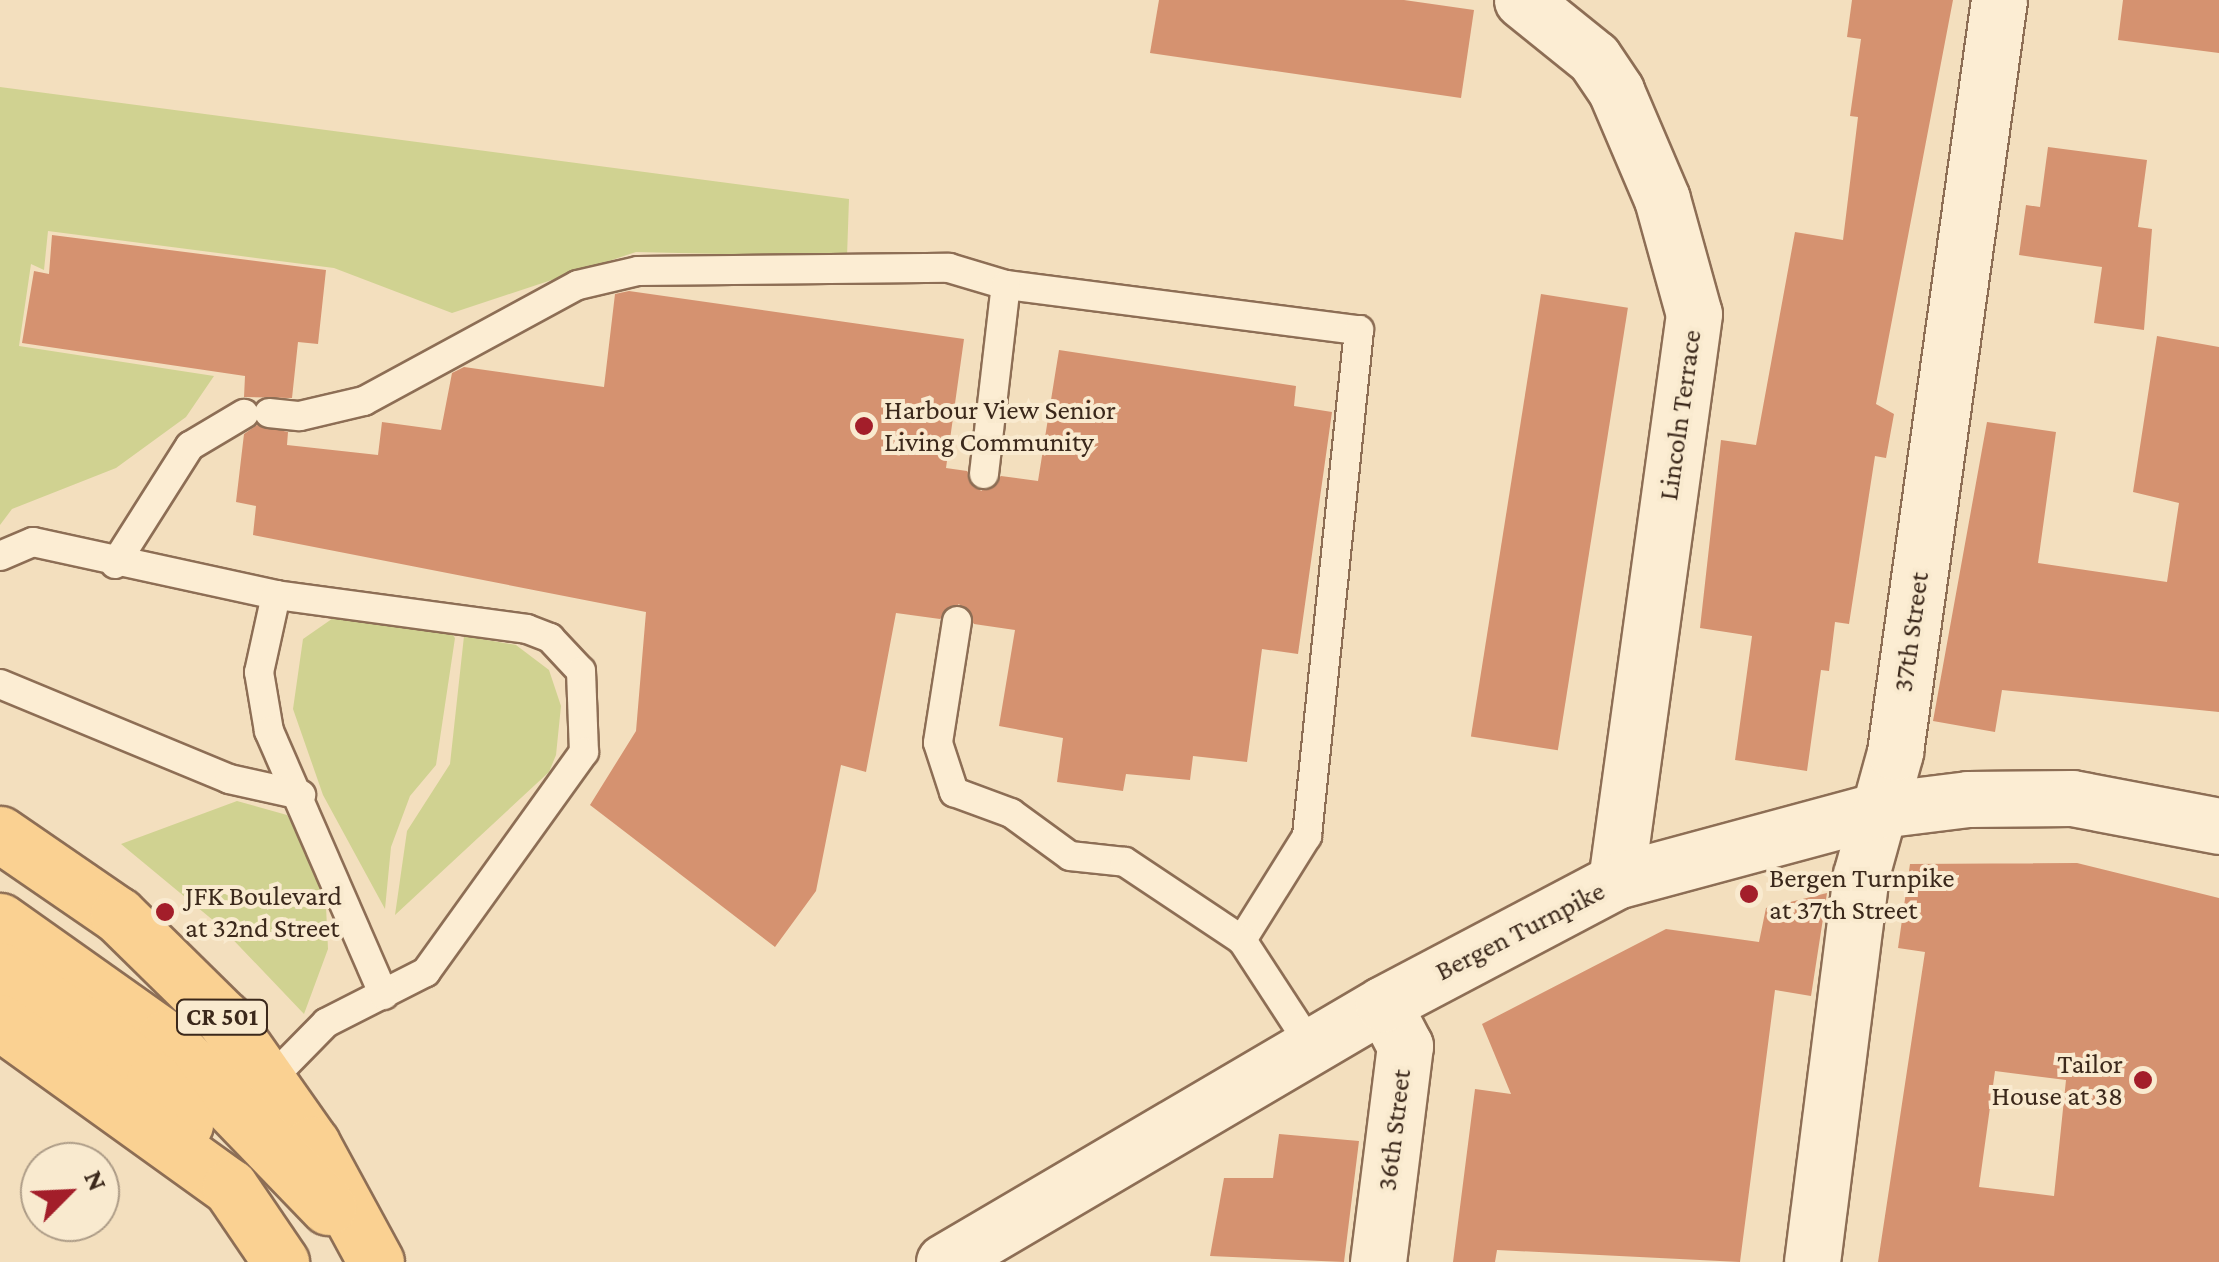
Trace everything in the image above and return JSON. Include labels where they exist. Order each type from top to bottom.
[{"type":"main road","name":"CR 501","points":[[0,834],[172,962],[271,1079],[372,1253]]},
{"type":"main road","points":[[0,922],[165,1038],[372,1253]]},
{"type":"main road","points":[[0,970],[154,1080],[281,1262]]},
{"type":"main road","points":[[0,1022],[230,1187]]},
{"type":"street","name":"Lincoln Terrace","points":[[1522,0],[1594,58],[1616,91],[1662,199],[1694,314],[1616,881]]},
{"type":"street","name":"37th Street","points":[[1812,1262],[1861,875],[1880,810],[1999,0]]},
{"type":"street","name":"Bergen Turnpike","points":[[944,1262],[1382,1004],[1616,881],[1880,810],[2048,796],[2219,826]]},
{"type":"street","name":"36th Street","points":[[1378,1262],[1405,1046],[1382,1004]]},
{"type":"lane","points":[[114,564],[190,446],[256,414],[300,416],[364,401],[578,285],[638,271],[950,268],[1006,285],[1359,330],[1307,836],[1242,940]]},
{"type":"lane","points":[[984,474],[1006,285]]},
{"type":"lane","points":[[0,556],[33,542],[114,564],[276,595],[527,629],[568,653],[587,692],[584,752],[559,792],[426,972],[326,1023],[271,1079]]},
{"type":"lane","points":[[276,595],[259,672],[270,731],[384,995]]},
{"type":"lane","points":[[956,622],[938,743],[954,792],[1011,812],[1070,856],[1125,862],[1242,940],[1311,1046]]},
{"type":"lane","points":[[0,684],[230,778],[300,795]]},
{"type":"green space","points":[[0,87],[849,199],[847,257],[636,252],[452,313],[334,268],[48,231],[44,270],[31,264],[19,346],[214,376],[186,417],[116,468],[12,509],[0,525]]},
{"type":"green space","points":[[339,614],[449,630],[455,638],[436,765],[410,796],[391,847],[385,909],[323,795],[293,709],[303,639]]},
{"type":"green space","points":[[464,636],[516,645],[549,670],[561,706],[556,755],[549,772],[395,915],[407,831],[450,764]]},
{"type":"green space","points":[[237,801],[287,815],[325,885],[328,949],[304,1014],[220,926],[121,844]]},
{"type":"building","points":[[1159,0],[1404,0],[1474,10],[1461,98],[1150,53]]},
{"type":"building","points":[[1852,0],[1953,0],[1876,404],[1894,414],[1886,458],[1875,456],[1849,624],[1835,622],[1829,671],[1821,670],[1807,771],[1735,760],[1752,636],[1700,628],[1721,440],[1756,445],[1795,232],[1843,240],[1858,117],[1850,116],[1861,39],[1847,37]]},
{"type":"building","points":[[2123,0],[2219,0],[2219,53],[2118,40]]},
{"type":"building","points":[[2048,147],[2147,160],[2138,227],[2152,229],[2144,330],[2094,323],[2102,267],[2019,255],[2026,205],[2040,207]]},
{"type":"building","points":[[52,235],[326,270],[318,344],[298,342],[292,398],[244,397],[245,376],[22,343],[34,271],[49,274]]},
{"type":"building","points":[[629,291],[964,339],[946,468],[967,471],[981,491],[1001,476],[1038,481],[1059,350],[1296,386],[1294,406],[1332,412],[1298,654],[1262,649],[1247,762],[1193,756],[1190,780],[1126,774],[1123,791],[1057,782],[1063,738],[999,726],[1015,630],[974,624],[959,604],[940,619],[896,613],[866,772],[841,765],[816,891],[775,947],[590,805],[636,731],[646,612],[253,535],[256,506],[236,502],[244,434],[257,425],[288,432],[287,445],[378,455],[382,422],[441,430],[452,373],[464,367],[604,387],[615,294]]},
{"type":"building","points":[[1541,294],[1628,308],[1558,750],[1471,736]]},
{"type":"building","points":[[2157,336],[2219,347],[2219,712],[2002,690],[1995,732],[1933,721],[1987,422],[2056,432],[2038,563],[2167,582],[2179,503],[2133,492]]},
{"type":"building","points":[[2077,863],[2219,898],[2219,1262],[1878,1262],[1925,952],[1898,948],[1910,864]],"holes":[[[1995,1071],[2066,1080],[2054,1196],[1979,1187]]]},
{"type":"building","points":[[1827,893],[1811,996],[1775,990],[1740,1262],[1497,1250],[1495,1262],[1453,1262],[1475,1089],[1511,1094],[1482,1024],[1666,929],[1759,942],[1766,908]]},
{"type":"building","points":[[1279,1134],[1359,1141],[1344,1262],[1210,1256],[1224,1178],[1273,1178]]},
{"type":"place","name":"Harbour View Senior Living Community","points":[[864,426]]},
{"type":"place","name":"Bergen Turnpike at 37th Street","points":[[1749,894]]},
{"type":"place","name":"JFK Boulevard at 32nd Street","points":[[165,912]]},
{"type":"place","name":"Tailor House at 38","points":[[2143,1080]]}]
